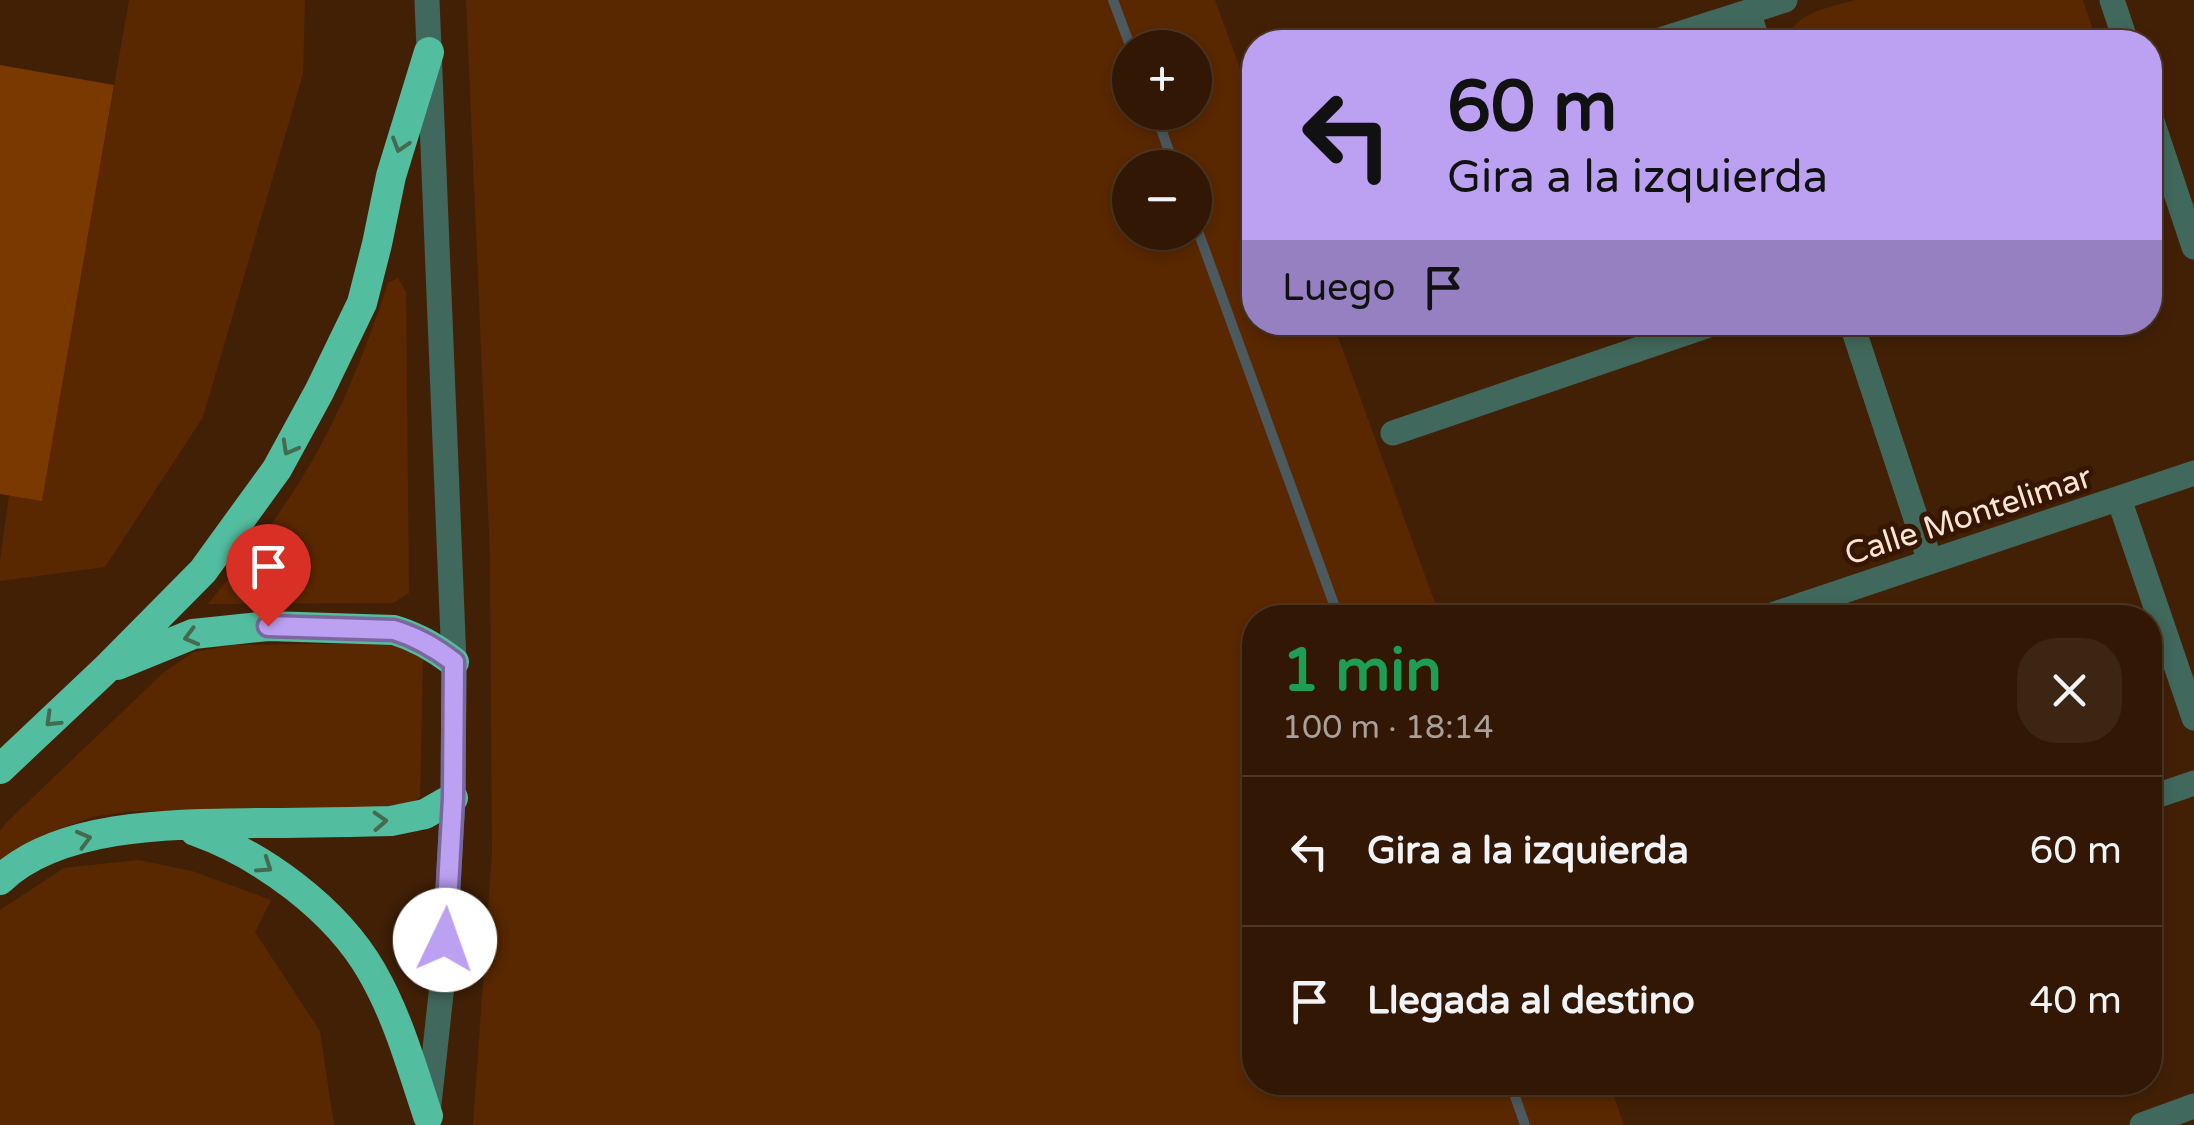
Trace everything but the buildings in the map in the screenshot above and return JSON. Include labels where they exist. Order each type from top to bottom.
[{"type":"highway","points":[[0,770],[203,572],[277,469],[362,303],[391,176],[429,52]]},
{"type":"highway","points":[[104,670],[192,634],[268,626],[394,630],[430,644],[454,662]]},
{"type":"highway","points":[[0,880],[53,848],[105,833],[178,824],[391,821],[425,814],[453,798]]},
{"type":"highway","points":[[178,824],[226,842],[271,868],[338,925],[372,971],[397,1023],[427,1121]]},
{"type":"street","points":[[427,0],[454,662],[453,798],[443,976],[427,1121]]},
{"type":"street","points":[[1692,30],[1785,0]]},
{"type":"street","points":[[2112,0],[2122,30]]},
{"type":"street","points":[[1748,12],[1754,30]]},
{"type":"street","points":[[2162,136],[2182,172],[2194,247]]},
{"type":"street","points":[[1392,433],[1680,335]]},
{"type":"street","points":[[1855,335],[1930,561]]},
{"type":"street","name":"Calle Montelimar","points":[[1801,605],[2194,473]]},
{"type":"street","points":[[2119,499],[2155,605]]},
{"type":"street","points":[[2162,625],[2194,718]]},
{"type":"street","points":[[2162,794],[2194,783]]},
{"type":"street","points":[[2142,1125],[2194,1106]]},
{"type":"shaded area","points":[[129,0],[305,0],[303,74],[203,417],[105,567],[0,581],[9,495],[42,500]]},
{"type":"shaded area","points":[[466,0],[1215,0],[1242,74],[1242,335],[1337,335],[1436,605],[1242,605],[1242,1095],[1613,1095],[1624,1125],[473,1125],[492,853],[490,554]]},
{"type":"shaded area","points":[[1855,0],[2083,0],[2093,30],[1791,30],[1805,17]]},
{"type":"shaded area","points":[[398,278],[406,292],[409,593],[393,603],[208,604],[304,475],[346,395],[388,283]]},
{"type":"shaded area","points":[[398,643],[423,658],[420,797],[404,808],[134,811],[92,817],[41,836],[0,862],[0,831],[6,823],[163,673],[194,652],[234,645]]},
{"type":"shaded area","points":[[138,860],[192,871],[271,900],[255,932],[320,1031],[334,1125],[0,1125],[0,910],[64,868]]},
{"type":"waterway","points":[[1113,0],[1124,30]]},
{"type":"waterway","points":[[1161,130],[1169,150]]},
{"type":"waterway","points":[[1205,250],[1334,605]]},
{"type":"waterway","points":[[1515,1095],[1525,1125]]},
{"type":"route","points":[[268,626],[394,630],[430,644],[454,662],[453,798],[445,940]]}]
